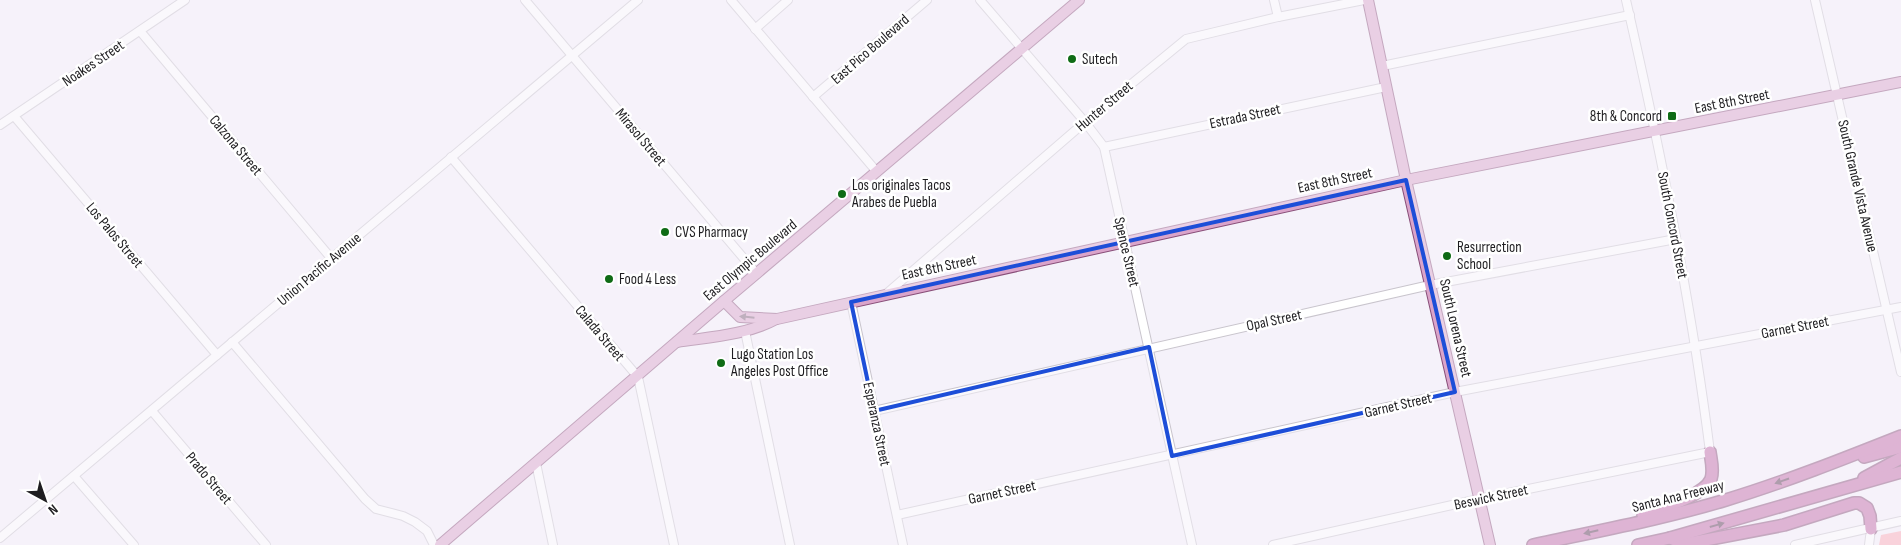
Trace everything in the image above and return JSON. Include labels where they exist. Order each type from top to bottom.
[{"type":"highway","points":[[1828,465],[1901,436]]},
{"type":"highway","points":[[1828,465],[1901,447]]},
{"type":"highway","points":[[1614,527],[1701,490],[1711,480],[1710,452]]},
{"type":"highway","points":[[1850,486],[1901,458]]},
{"type":"highway","name":"Santa Ana Freeway","points":[[1533,545],[1726,500],[1828,465]]},
{"type":"highway","points":[[1638,545],[1670,538],[1901,472]]},
{"type":"highway","points":[[1670,538],[1685,544],[1775,527],[1854,503],[1867,508],[1871,529]]},
{"type":"main road","name":"East Olympic Boulevard","points":[[440,545],[1079,0]]},
{"type":"main road","name":"South Lorena Street","points":[[1368,0],[1406,180],[1490,545]]},
{"type":"main road","name":"East 8th Street","points":[[724,301],[740,317],[777,319],[1406,180],[1901,82]]},
{"type":"main road","name":"East 8th Street","points":[[677,342],[745,331],[765,326],[777,319]]},
{"type":"street","name":"Noakes Street","points":[[0,126],[185,0]]},
{"type":"street","name":"Mirasol Street","points":[[525,0],[757,274]]},
{"type":"street","name":"Union Pacific Avenue","points":[[0,538],[638,0]]},
{"type":"street","points":[[731,0],[877,172]]},
{"type":"street","points":[[755,29],[788,0]]},
{"type":"street","name":"East Pico Boulevard","points":[[814,97],[927,0]]},
{"type":"street","name":"Spence Street","points":[[980,0],[1085,122],[1104,147],[1192,545]]},
{"type":"street","points":[[1274,0],[1278,17]]},
{"type":"street","name":"Hunter Street","points":[[886,294],[1085,122],[1186,39],[1278,17],[1364,0]]},
{"type":"street","name":"South Concord Street","points":[[1626,0],[1676,239],[1696,346],[1710,452]]},
{"type":"street","name":"South Grande Vista Avenue","points":[[1815,0],[1901,372]]},
{"type":"street","points":[[1382,66],[1630,15]]},
{"type":"street","name":"Calzona Street","points":[[140,31],[331,258]]},
{"type":"street","name":"Estrada Street","points":[[1104,147],[1386,87]]},
{"type":"street","name":"Los Palos Street","points":[[14,116],[217,355]]},
{"type":"street","name":"Calada Street","points":[[452,157],[638,377],[674,545]]},
{"type":"street","name":"Opal Street","points":[[874,411],[1430,285],[1676,239]]},
{"type":"street","name":"Esperanza Street","points":[[851,302],[903,545]]},
{"type":"street","name":"Garnet Street","points":[[897,515],[1172,456],[1455,392],[1901,307]]},
{"type":"street","points":[[745,331],[790,545]]},
{"type":"street","points":[[232,342],[365,499],[376,509],[403,516],[415,522],[428,531],[434,545]]},
{"type":"street","name":"Prado Street","points":[[152,410],[266,545]]},
{"type":"street","name":"Beswick Street","points":[[1273,545],[1480,499],[1710,452]]},
{"type":"street","points":[[536,463],[553,545]]},
{"type":"street","points":[[74,476],[134,545]]},
{"type":"street","points":[[1795,545],[1901,521]]},
{"type":"street","points":[[1869,545],[1871,529]]},
{"type":"highlighted area","points":[[1406,180],[1455,392],[1172,456],[1149,347],[874,411],[851,302]]},
{"type":"shaded area","points":[[1901,531],[1901,545],[1879,545],[1881,535]]},
{"type":"place","name":"Sutech","points":[[1072,59]]},
{"type":"place","name":"8th & Concord","points":[[1672,116]]},
{"type":"place","name":"Los originales Tacos Arabes de Puebla","points":[[842,194]]},
{"type":"place","name":"CVS Pharmacy","points":[[665,232]]},
{"type":"place","name":"Resurrection School","points":[[1447,256]]},
{"type":"place","name":"Food 4 Less","points":[[609,279]]},
{"type":"place","name":"Lugo Station Los Angeles Post Office","points":[[721,363]]}]
